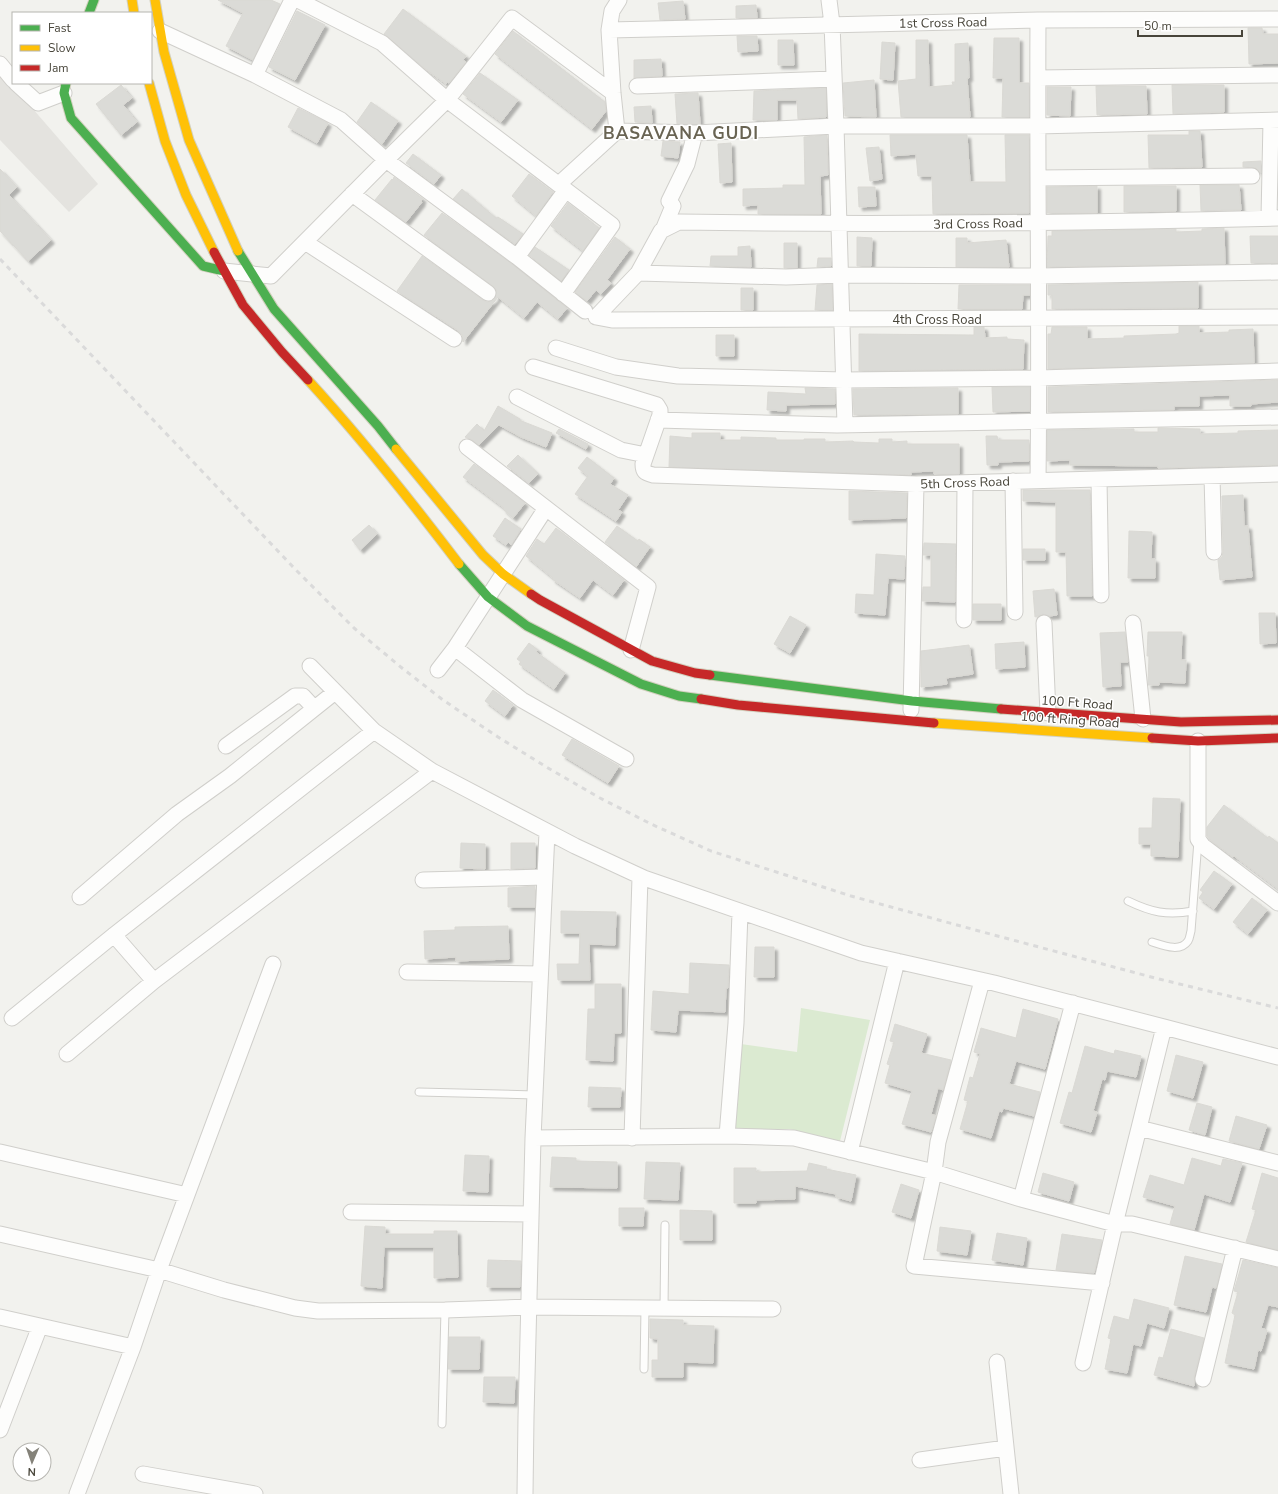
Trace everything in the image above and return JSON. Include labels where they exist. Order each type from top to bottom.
[{"type":"main road","points":[[89,12],[94,0]]},
{"type":"main road","points":[[132,0],[134,12]]},
{"type":"main road","name":"100 Ft Road","points":[[155,0],[164,52],[189,140],[237,249],[274,309],[378,426],[483,555],[503,574],[540,600],[652,661],[695,672],[912,701],[1048,713],[1181,722],[1278,720]]},
{"type":"main road","name":"100 ft Ring Road","points":[[149,84],[165,141],[181,182],[209,243],[243,305],[282,352],[356,435],[425,519],[459,564],[488,597],[527,626],[641,684],[679,696],[738,706],[911,721],[1198,741],[1278,738]]},
{"type":"main road","points":[[65,88],[71,118],[203,266],[224,271]]},
{"type":"street","points":[[255,75],[292,0]]},
{"type":"street","points":[[298,0],[382,43],[447,100],[612,225],[563,294]]},
{"type":"street","points":[[617,131],[609,30],[612,11],[619,0]]},
{"type":"street","points":[[829,0],[832,24],[840,225],[841,319],[845,425]]},
{"type":"street","points":[[224,271],[271,276],[447,100],[512,18],[613,93]]},
{"type":"street","name":"1st Cross Road","points":[[609,30],[1038,20],[1278,19]]},
{"type":"street","points":[[1038,20],[1038,480]]},
{"type":"street","points":[[160,31],[255,75],[341,120],[386,160],[591,314],[638,273],[663,230],[674,206],[669,201],[687,164],[695,133]]},
{"type":"street","points":[[0,64],[12,79]]},
{"type":"street","points":[[1038,78],[1278,75]]},
{"type":"street","points":[[637,86],[834,79]]},
{"type":"street","points":[[17,84],[38,102],[65,88]]},
{"type":"street","points":[[517,257],[562,187],[617,131],[695,133],[836,126],[1037,126],[1275,120],[1274,218]]},
{"type":"street","points":[[1038,178],[1252,176]]},
{"type":"street","points":[[352,194],[488,293]]},
{"type":"street","name":"3rd Cross Road","points":[[663,230],[679,222],[840,225],[1274,218]]},
{"type":"street","points":[[305,242],[454,339]]},
{"type":"street","points":[[638,273],[786,277],[841,275],[1039,276],[1278,272]]},
{"type":"street","name":"4th Cross Road","points":[[591,314],[612,320],[1278,317]]},
{"type":"street","points":[[556,348],[616,367],[678,376],[844,380],[1039,378],[1278,371]]},
{"type":"street","points":[[517,397],[621,450],[646,455],[660,415],[660,410],[657,405],[533,367]]},
{"type":"street","points":[[658,420],[845,425],[1038,423],[1278,417]]},
{"type":"street","points":[[467,447],[648,587],[631,650]]},
{"type":"street","name":"5th Cross Road","points":[[646,455],[643,464],[643,471],[645,474],[653,475],[916,484],[1278,474]]},
{"type":"street","points":[[1212,476],[1214,552]]},
{"type":"street","points":[[1099,479],[1100,595]]},
{"type":"street","points":[[1013,481],[1016,612]]},
{"type":"street","points":[[964,620],[965,483]]},
{"type":"street","points":[[911,721],[916,484]]},
{"type":"street","points":[[438,670],[455,648],[546,508]]},
{"type":"street","points":[[1044,623],[1048,713]]},
{"type":"street","points":[[1133,623],[1143,719]]},
{"type":"street","points":[[455,648],[522,700],[626,759]]},
{"type":"street","points":[[310,666],[374,731],[432,771],[547,832],[640,877],[861,953],[1073,1003],[1278,1057]]},
{"type":"street","points":[[80,897],[177,814],[230,776],[335,692]]},
{"type":"street","points":[[226,746],[295,696],[303,696],[314,708]]},
{"type":"street","points":[[12,1018],[114,935],[374,731]]},
{"type":"street","points":[[1198,741],[1198,839],[1203,846],[1278,903]]},
{"type":"street","points":[[67,1054],[154,981],[432,771]]},
{"type":"street","points":[[525,1494],[533,1138],[547,832]]},
{"type":"street","points":[[423,880],[545,877]]},
{"type":"street","points":[[632,1138],[640,877]]},
{"type":"street","points":[[727,1136],[736,1022],[740,912]]},
{"type":"street","points":[[114,935],[154,981]]},
{"type":"street","points":[[850,1152],[897,961]]},
{"type":"street","points":[[77,1494],[133,1347],[159,1270],[273,964]]},
{"type":"street","points":[[407,972],[540,974]]},
{"type":"street","points":[[982,981],[938,1142],[934,1172],[914,1266],[1102,1283]]},
{"type":"street","points":[[1021,1199],[1073,1003]]},
{"type":"street","points":[[1083,1363],[1138,1128],[1164,1027]]},
{"type":"street","points":[[1138,1128],[1278,1163]]},
{"type":"street","points":[[533,1138],[727,1136],[794,1138],[934,1172],[1021,1199],[1115,1224],[1132,1224],[1278,1259]]},
{"type":"street","points":[[0,1152],[187,1195]]},
{"type":"street","points":[[351,1212],[531,1214]]},
{"type":"street","points":[[0,1234],[159,1270],[224,1290],[295,1308],[325,1312],[529,1307],[773,1309]]},
{"type":"street","points":[[1203,1379],[1235,1248]]},
{"type":"street","points":[[0,1317],[133,1347]]},
{"type":"street","points":[[0,1430],[40,1326]]},
{"type":"street","points":[[997,1362],[1011,1494]]},
{"type":"street","points":[[920,1460],[1006,1448]]},
{"type":"street","points":[[143,1474],[255,1494]]},
{"type":"lane","points":[[1152,942],[1170,948],[1181,946],[1188,941],[1191,931],[1193,911],[1198,839]]},
{"type":"lane","points":[[1128,901],[1145,909],[1163,913],[1178,914],[1193,911]]},
{"type":"lane","points":[[419,1092],[535,1095]]},
{"type":"lane","points":[[664,1308],[665,1225]]},
{"type":"lane","points":[[644,1370],[645,1308]]},
{"type":"lane","points":[[442,1424],[445,1310]]},
{"type":"green space","points":[[801,1008],[870,1020],[840,1141],[789,1129],[735,1131],[741,1044],[797,1052]]},
{"type":"shaded area","points":[[0,71],[98,184],[69,212],[0,140]]},
{"type":"building","points":[[218,0],[271,0],[280,4],[253,60],[226,46],[243,13]]},
{"type":"building","points":[[683,1],[685,19],[660,20],[658,3]]},
{"type":"building","points":[[756,5],[757,18],[736,18],[736,6]]},
{"type":"building","points":[[403,9],[466,56],[463,60],[466,62],[449,83],[447,82],[446,84],[423,67],[384,34]]},
{"type":"building","points":[[297,11],[325,25],[295,80],[269,67]]},
{"type":"building","points":[[1248,28],[1262,28],[1263,34],[1278,34],[1278,63],[1249,64]]},
{"type":"building","points":[[513,31],[605,102],[606,111],[592,129],[495,54]]},
{"type":"building","points":[[737,36],[757,36],[758,51],[738,52]]},
{"type":"building","points":[[994,38],[1019,38],[1019,83],[1029,83],[1029,117],[1002,117],[1003,78],[993,78]]},
{"type":"building","points":[[778,40],[793,40],[794,65],[778,65]]},
{"type":"building","points":[[916,40],[928,40],[929,87],[953,85],[952,82],[955,82],[955,44],[968,43],[969,78],[967,78],[970,117],[901,117],[898,81],[916,79]]},
{"type":"building","points":[[882,42],[895,43],[893,80],[880,79]]},
{"type":"building","points":[[661,59],[662,76],[634,78],[634,60]]},
{"type":"building","points":[[480,73],[518,100],[501,122],[463,94]]},
{"type":"building","points":[[874,80],[876,117],[845,116],[843,83]]},
{"type":"building","points":[[121,85],[132,98],[123,105],[137,122],[121,135],[96,104]]},
{"type":"building","points":[[1172,85],[1224,85],[1224,112],[1173,114]]},
{"type":"building","points":[[1096,86],[1146,86],[1147,114],[1097,115]]},
{"type":"building","points":[[1047,87],[1071,87],[1070,116],[1047,115]]},
{"type":"building","points":[[826,88],[826,117],[798,119],[797,100],[777,100],[777,120],[753,120],[754,91]]},
{"type":"building","points":[[698,93],[700,124],[677,124],[675,94]]},
{"type":"building","points":[[371,102],[398,121],[382,144],[357,122]]},
{"type":"building","points":[[651,106],[652,123],[635,122],[634,107]]},
{"type":"building","points":[[298,108],[328,123],[317,143],[288,127]]},
{"type":"building","points":[[1189,131],[1200,131],[1202,167],[1149,168],[1148,135],[1189,135]]},
{"type":"building","points":[[827,135],[828,175],[820,176],[821,214],[758,214],[758,205],[743,206],[743,189],[783,188],[783,185],[805,185],[804,137]]},
{"type":"building","points":[[890,135],[967,135],[970,182],[1006,182],[1005,135],[1029,135],[1029,213],[933,214],[932,176],[918,176],[916,154],[891,156]]},
{"type":"building","points":[[663,141],[680,142],[678,158],[661,156]]},
{"type":"building","points":[[731,143],[732,182],[720,183],[718,144]]},
{"type":"building","points":[[879,147],[882,179],[870,181],[866,148]]},
{"type":"building","points":[[413,154],[441,175],[434,184],[406,163]]},
{"type":"building","points":[[1261,161],[1261,173],[1256,168],[1243,167],[1243,162]]},
{"type":"building","points":[[0,169],[17,187],[9,195],[51,240],[28,261],[0,231]]},
{"type":"building","points":[[529,174],[553,192],[536,216],[512,196]]},
{"type":"building","points":[[394,177],[423,199],[406,222],[375,200]]},
{"type":"building","points":[[1200,185],[1239,185],[1241,210],[1201,211]]},
{"type":"building","points":[[1097,186],[1097,213],[1047,213],[1047,187]]},
{"type":"building","points":[[1124,186],[1176,186],[1176,211],[1124,212]]},
{"type":"building","points":[[858,187],[875,187],[876,206],[859,207]]},
{"type":"building","points":[[462,189],[496,218],[498,217],[523,234],[515,244],[453,199]]},
{"type":"building","points":[[568,203],[599,228],[583,251],[551,226]]},
{"type":"building","points":[[442,213],[512,264],[567,308],[558,319],[537,302],[524,318],[498,297],[463,342],[462,335],[459,331],[397,291],[422,256],[483,300],[487,302],[495,298],[496,290],[493,286],[424,235]]},
{"type":"building","points":[[1224,228],[1225,264],[1047,267],[1048,236],[1052,236],[1052,231],[1176,229],[1176,232]]},
{"type":"building","points":[[1250,236],[1278,236],[1278,263],[1251,263]]},
{"type":"building","points":[[615,237],[630,249],[607,280],[611,283],[601,294],[596,290],[587,301],[575,292]]},
{"type":"building","points":[[857,237],[872,238],[871,266],[857,266]]},
{"type":"building","points":[[956,238],[967,238],[967,243],[1006,240],[1009,267],[956,267]]},
{"type":"building","points":[[784,243],[797,243],[797,268],[784,268]]},
{"type":"building","points":[[750,246],[751,267],[710,266],[711,256],[738,256],[738,247]]},
{"type":"building","points":[[535,247],[569,270],[561,281],[529,255]]},
{"type":"building","points":[[818,258],[831,258],[831,266],[817,267]]},
{"type":"building","points":[[1198,282],[1198,308],[1052,309],[1052,295],[1048,295],[1048,285]]},
{"type":"building","points":[[832,284],[833,310],[815,310],[817,285]]},
{"type":"building","points":[[959,285],[1030,285],[1030,295],[1023,295],[1022,309],[958,309]]},
{"type":"building","points":[[741,288],[753,288],[753,310],[741,310]]},
{"type":"building","points":[[1179,326],[1199,326],[1199,332],[1201,333],[1253,329],[1254,363],[1048,369],[1048,334],[1051,334],[1052,327],[1087,327],[1087,339],[1176,334],[1179,333]]},
{"type":"building","points":[[974,327],[984,327],[985,338],[1007,337],[1007,339],[1024,340],[1023,369],[859,371],[859,334],[974,335]]},
{"type":"building","points":[[716,335],[734,335],[734,356],[716,356]]},
{"type":"building","points":[[1278,380],[1278,402],[1251,404],[1251,406],[1230,406],[1230,395],[1199,396],[1199,406],[1174,406],[1174,410],[1048,412],[1048,387]]},
{"type":"building","points":[[992,387],[1030,387],[1030,411],[993,412]]},
{"type":"building","points":[[805,388],[835,389],[835,404],[786,405],[786,411],[767,410],[768,392],[806,394]]},
{"type":"building","points":[[958,388],[958,414],[854,415],[853,389]]},
{"type":"building","points":[[498,406],[520,419],[519,420],[552,433],[546,447],[521,437],[499,425],[479,445],[465,437],[477,424],[484,431]]},
{"type":"building","points":[[1158,428],[1200,429],[1200,434],[1278,430],[1278,465],[1158,468],[1158,466],[1070,465],[1070,460],[1047,461],[1047,430],[1134,429],[1134,432],[1158,432]]},
{"type":"building","points":[[559,429],[588,444],[586,449],[556,433]]},
{"type":"building","points":[[692,433],[720,433],[720,440],[741,440],[741,437],[776,438],[776,440],[825,439],[825,442],[853,441],[879,443],[879,439],[892,439],[892,442],[907,441],[907,444],[959,444],[959,474],[934,474],[934,471],[911,472],[911,475],[669,467],[670,436],[692,438]]},
{"type":"building","points":[[986,436],[997,436],[998,440],[1029,440],[1029,461],[998,462],[998,465],[987,465]]},
{"type":"building","points":[[518,455],[538,474],[529,483],[507,466]]},
{"type":"building","points":[[587,457],[614,478],[610,484],[628,495],[618,510],[622,512],[616,521],[575,494],[588,476],[578,468]]},
{"type":"building","points":[[474,464],[525,503],[513,518],[503,509],[504,508],[463,477]]},
{"type":"building","points":[[1023,490],[1090,490],[1092,596],[1067,596],[1066,552],[1056,552],[1056,502],[1023,501]]},
{"type":"building","points":[[849,491],[907,493],[906,518],[849,520]]},
{"type":"building","points":[[1243,495],[1244,526],[1248,526],[1252,577],[1220,580],[1218,560],[1222,557],[1223,552],[1222,496]]},
{"type":"building","points":[[505,518],[521,529],[511,545],[508,542],[506,545],[493,536]]},
{"type":"building","points":[[369,525],[377,534],[360,550],[352,540]]},
{"type":"building","points":[[617,526],[638,541],[639,539],[650,547],[636,567],[605,542]]},
{"type":"building","points":[[556,528],[624,580],[613,595],[593,580],[580,598],[552,579],[553,578],[526,556],[537,539],[544,544]]},
{"type":"building","points":[[1129,531],[1152,532],[1151,559],[1155,559],[1155,578],[1128,578]]},
{"type":"building","points":[[924,543],[956,544],[955,602],[922,601],[923,587],[931,587],[931,555],[923,555]]},
{"type":"building","points":[[1023,549],[1045,549],[1045,560],[1023,560]]},
{"type":"building","points":[[876,554],[905,556],[904,579],[888,578],[885,615],[855,613],[856,594],[874,595]]},
{"type":"building","points":[[1054,589],[1057,615],[1049,616],[1043,614],[1035,617],[1033,591]]},
{"type":"building","points":[[973,604],[1001,604],[1001,620],[973,620]]},
{"type":"building","points":[[1259,613],[1275,613],[1276,643],[1260,644]]},
{"type":"building","points":[[790,616],[806,625],[790,653],[774,644]]},
{"type":"building","points":[[1125,632],[1128,662],[1120,662],[1121,686],[1103,687],[1100,633]]},
{"type":"building","points":[[1148,632],[1182,632],[1181,660],[1186,660],[1185,683],[1159,682],[1159,685],[1148,685]]},
{"type":"building","points":[[1024,642],[1025,667],[996,669],[995,644]]},
{"type":"building","points":[[529,643],[538,650],[536,652],[565,673],[554,689],[519,664],[521,662],[517,659]]},
{"type":"building","points":[[969,645],[973,674],[946,678],[947,684],[921,687],[921,651]]},
{"type":"building","points":[[493,690],[513,705],[505,716],[485,701]]},
{"type":"building","points":[[572,739],[619,766],[608,783],[562,755]]},
{"type":"building","points":[[1153,798],[1180,799],[1178,857],[1151,856],[1151,844],[1139,844],[1139,828],[1152,828]]},
{"type":"building","points":[[1224,805],[1268,838],[1269,836],[1278,843],[1278,889],[1210,840],[1207,836],[1207,827]]},
{"type":"building","points":[[461,843],[485,844],[485,869],[460,868]]},
{"type":"building","points":[[511,843],[535,843],[535,868],[511,869]]},
{"type":"building","points":[[1214,871],[1232,884],[1214,909],[1199,898],[1203,892],[1200,890]]},
{"type":"building","points":[[535,886],[535,907],[508,907],[508,888]]},
{"type":"building","points":[[1252,898],[1267,910],[1248,934],[1233,922]]},
{"type":"building","points":[[561,911],[616,912],[615,945],[589,944],[590,980],[558,980],[557,964],[579,964],[580,933],[561,933]]},
{"type":"building","points":[[508,926],[509,959],[456,961],[456,957],[425,959],[424,931],[455,930],[455,927]]},
{"type":"building","points":[[755,947],[774,947],[774,977],[754,977]]},
{"type":"building","points":[[690,963],[729,965],[725,1012],[678,1010],[676,1032],[651,1030],[653,991],[689,994]]},
{"type":"building","points":[[595,984],[621,984],[621,1033],[614,1033],[613,1061],[586,1060],[588,1009],[595,1009]]},
{"type":"building","points":[[1023,1009],[1058,1019],[1045,1069],[1016,1061],[1009,1084],[1040,1092],[1034,1116],[1003,1108],[1002,1112],[999,1111],[991,1138],[960,1129],[968,1101],[964,1100],[970,1077],[973,1078],[980,1054],[974,1052],[981,1028],[1016,1038]]},
{"type":"building","points":[[895,1024],[927,1034],[921,1053],[951,1060],[943,1090],[938,1088],[931,1114],[936,1116],[931,1132],[902,1124],[912,1091],[885,1083],[890,1065],[887,1064],[894,1042],[890,1041]]},
{"type":"building","points":[[1085,1046],[1114,1054],[1115,1050],[1141,1056],[1136,1077],[1107,1071],[1105,1080],[1102,1079],[1093,1111],[1097,1112],[1091,1132],[1060,1123],[1069,1092],[1072,1093]]},
{"type":"building","points":[[1176,1055],[1203,1062],[1193,1098],[1167,1091]]},
{"type":"building","points":[[589,1087],[621,1088],[620,1107],[588,1107]]},
{"type":"building","points":[[1197,1103],[1212,1107],[1205,1135],[1189,1130]]},
{"type":"building","points":[[1236,1116],[1267,1125],[1259,1149],[1229,1141]]},
{"type":"building","points":[[465,1155],[489,1156],[488,1192],[463,1191]]},
{"type":"building","points":[[552,1157],[576,1158],[576,1161],[617,1162],[617,1188],[550,1187]]},
{"type":"building","points":[[1192,1158],[1221,1166],[1223,1159],[1242,1163],[1230,1202],[1204,1194],[1194,1230],[1170,1224],[1175,1206],[1143,1197],[1150,1175],[1184,1185]]},
{"type":"building","points":[[646,1162],[680,1163],[678,1200],[644,1199]]},
{"type":"building","points":[[809,1163],[827,1167],[826,1169],[856,1175],[851,1201],[836,1197],[836,1194],[795,1186],[795,1199],[756,1200],[756,1203],[734,1203],[734,1168],[756,1168],[756,1172],[807,1171]]},
{"type":"building","points":[[1043,1173],[1074,1182],[1069,1201],[1038,1192]]},
{"type":"building","points":[[1262,1173],[1278,1178],[1278,1250],[1246,1242],[1256,1210],[1252,1209]]},
{"type":"building","points":[[901,1184],[919,1190],[911,1218],[892,1212]]},
{"type":"building","points":[[619,1208],[644,1208],[643,1226],[619,1226]]},
{"type":"building","points":[[680,1210],[712,1211],[712,1240],[680,1240]]},
{"type":"building","points":[[365,1226],[385,1227],[385,1234],[434,1234],[434,1231],[457,1231],[458,1277],[434,1278],[434,1247],[384,1247],[382,1288],[361,1286]]},
{"type":"building","points":[[940,1227],[971,1231],[967,1255],[937,1251]]},
{"type":"building","points":[[997,1233],[1027,1238],[1023,1265],[992,1260]]},
{"type":"building","points":[[1062,1234],[1102,1240],[1094,1273],[1056,1270]]},
{"type":"building","points":[[1185,1256],[1222,1264],[1216,1288],[1212,1287],[1206,1312],[1174,1305]]},
{"type":"building","points":[[488,1260],[521,1261],[520,1287],[487,1287]]},
{"type":"building","points":[[1243,1260],[1278,1268],[1278,1307],[1268,1305],[1261,1328],[1267,1330],[1261,1351],[1258,1350],[1254,1369],[1225,1363],[1235,1315],[1232,1313],[1238,1292],[1234,1291]]},
{"type":"building","points":[[1134,1299],[1169,1308],[1164,1328],[1147,1323],[1141,1346],[1133,1344],[1127,1373],[1105,1369],[1111,1339],[1108,1338],[1114,1316],[1129,1320]]},
{"type":"building","points":[[650,1319],[683,1320],[683,1325],[714,1326],[713,1363],[683,1362],[683,1377],[652,1377],[652,1360],[658,1360],[658,1339],[650,1338]]},
{"type":"building","points":[[1171,1329],[1204,1338],[1194,1377],[1194,1386],[1154,1375],[1159,1357],[1163,1358]]},
{"type":"building","points":[[449,1337],[480,1337],[479,1369],[448,1369]]},
{"type":"building","points":[[484,1377],[515,1377],[514,1403],[483,1402]]},
{"type":"railway","points":[[0,259],[296,570],[354,628],[443,700],[548,768],[600,798],[651,824],[711,851],[851,896],[1155,978],[1278,1008]]},
{"type":"traffic: fast","points":[[89,12],[94,0]]},
{"type":"traffic: fast","points":[[66,84],[64,93],[71,118],[203,266],[224,271]]},
{"type":"traffic: fast","points":[[238,251],[274,309],[378,426],[396,449]]},
{"type":"traffic: fast","points":[[459,564],[488,597],[527,626],[641,684],[679,696],[701,699]]},
{"type":"traffic: fast","points":[[710,675],[912,701],[1001,709]]},
{"type":"traffic: slow","points":[[132,0],[134,12]]},
{"type":"traffic: slow","points":[[155,0],[164,52],[189,140],[238,251]]},
{"type":"traffic: slow","points":[[149,84],[165,141],[186,195],[214,252]]},
{"type":"traffic: slow","points":[[308,380],[386,470],[459,564]]},
{"type":"traffic: slow","points":[[396,449],[483,555],[503,574],[531,594]]},
{"type":"traffic: slow","points":[[934,723],[1152,738]]},
{"type":"traffic: jam","points":[[214,252],[243,305],[282,352],[308,380]]},
{"type":"traffic: jam","points":[[531,594],[652,661],[695,673],[710,675]]},
{"type":"traffic: jam","points":[[701,699],[738,705],[934,723]]},
{"type":"traffic: jam","points":[[1001,709],[1181,722],[1278,720]]},
{"type":"traffic: jam","points":[[1152,738],[1198,741],[1278,738]]},
{"type":"district","name":"BASAVANA GUDI","points":[[681,133]]}]
